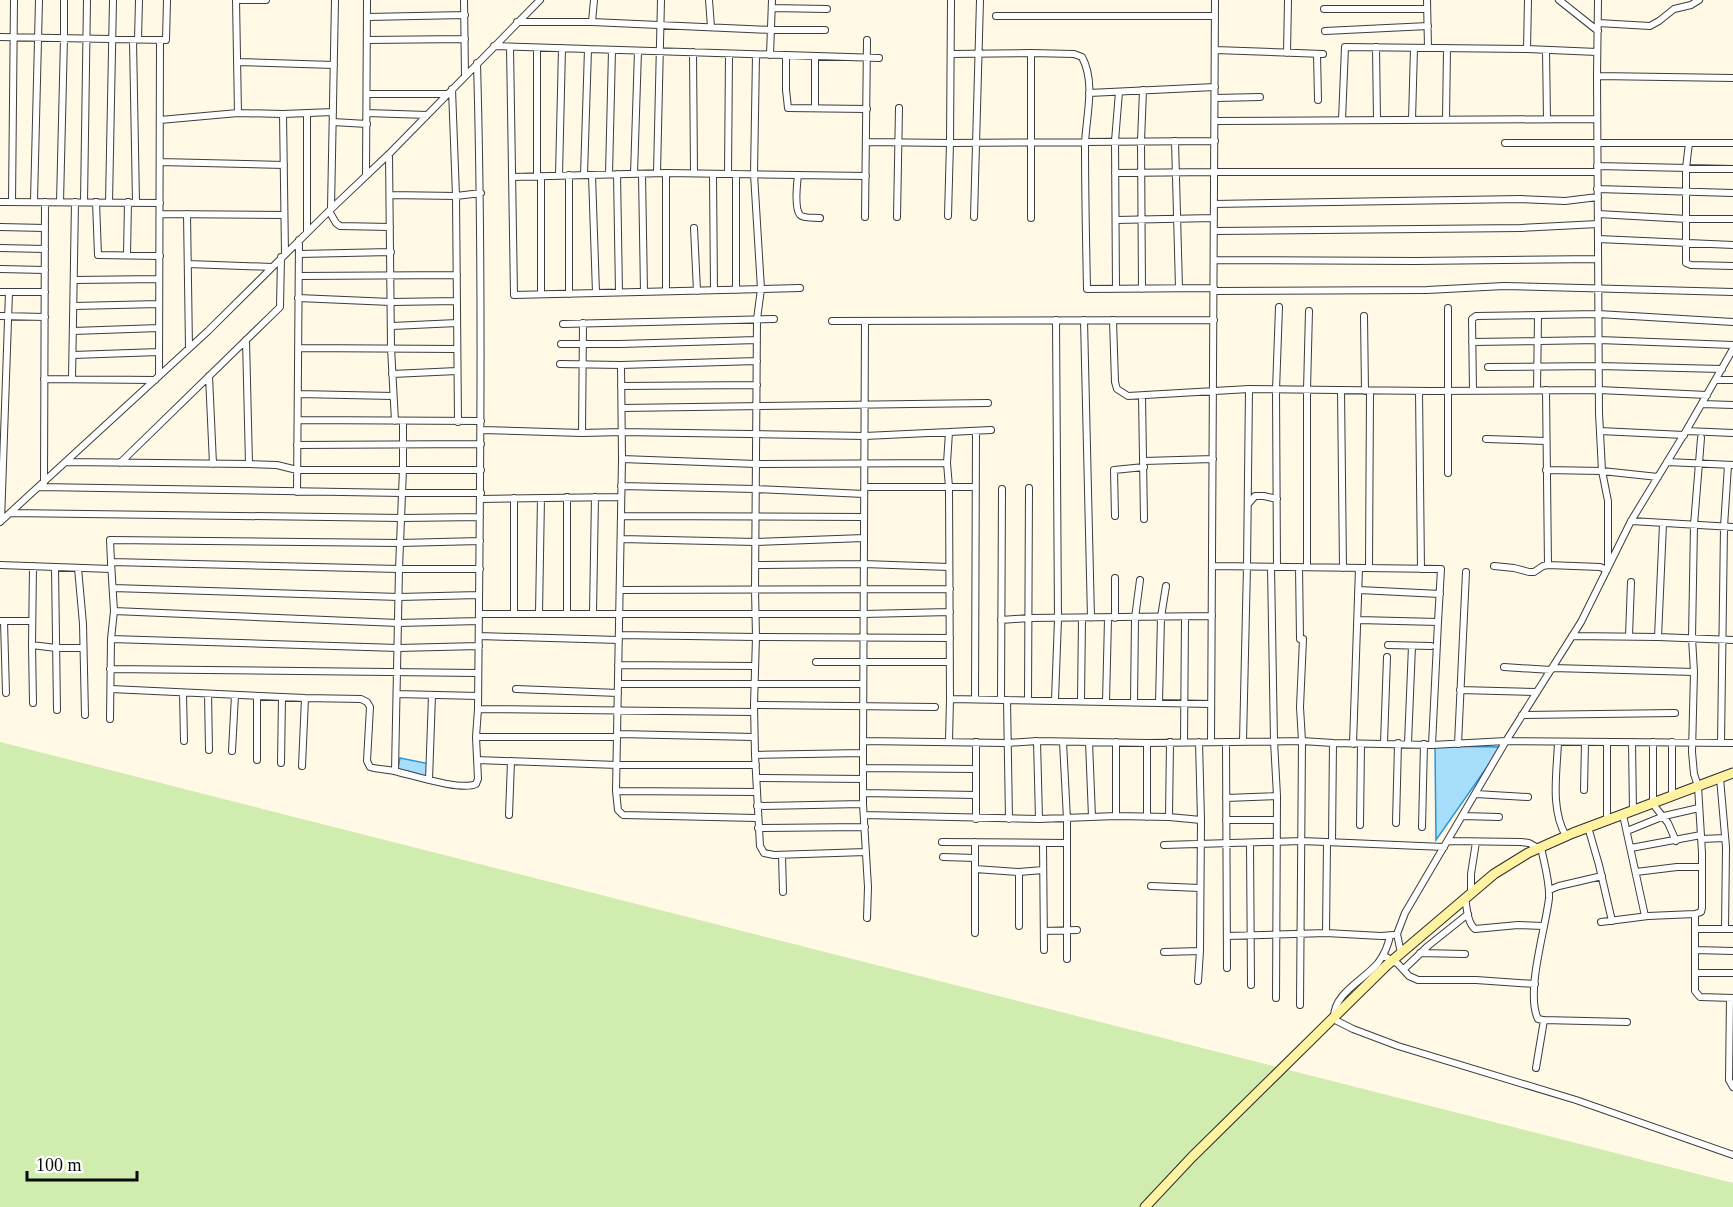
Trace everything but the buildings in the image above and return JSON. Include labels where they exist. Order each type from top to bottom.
[{"type":"street","points":[[12,202],[14,0]]},
{"type":"street","points":[[34,201],[39,0]]},
{"type":"street","points":[[60,202],[64,0]]},
{"type":"street","points":[[84,202],[87,0]]},
{"type":"street","points":[[109,202],[112,0]]},
{"type":"street","points":[[136,203],[136,40],[139,0]]},
{"type":"street","points":[[0,37],[166,40],[166,0]]},
{"type":"street","points":[[237,113],[236,0],[266,0]]},
{"type":"street","points":[[335,0],[330,209],[336,223],[340,226],[390,227]]},
{"type":"street","points":[[366,176],[368,0]]},
{"type":"street","points":[[464,0],[465,76]]},
{"type":"street","points":[[1,518],[10,513],[189,348],[389,154],[540,0]]},
{"type":"street","points":[[592,22],[594,0]]},
{"type":"street","points":[[657,173],[661,0]]},
{"type":"street","points":[[709,0],[711,27]]},
{"type":"street","points":[[770,55],[772,0]]},
{"type":"street","points":[[948,216],[951,0]]},
{"type":"street","points":[[974,217],[980,0]]},
{"type":"street","points":[[1211,742],[1215,0]]},
{"type":"street","points":[[1287,53],[1288,0]]},
{"type":"street","points":[[1427,0],[1428,48]]},
{"type":"street","points":[[1527,49],[1528,0]]},
{"type":"street","points":[[1559,0],[1598,31]]},
{"type":"street","points":[[1598,0],[1599,390],[1602,471],[1608,501],[1607,569]]},
{"type":"street","points":[[1598,23],[1650,26],[1674,9],[1691,5],[1699,0]]},
{"type":"street","points":[[772,8],[827,9]]},
{"type":"street","points":[[1324,9],[1427,9]]},
{"type":"street","points":[[368,17],[465,15]]},
{"type":"street","points":[[996,16],[1215,16]]},
{"type":"street","points":[[517,22],[592,22],[771,30],[825,30]]},
{"type":"street","points":[[1325,31],[1428,26]]},
{"type":"street","points":[[368,40],[465,39]]},
{"type":"street","points":[[157,378],[160,40]]},
{"type":"street","points":[[865,217],[867,40]]},
{"type":"street","points":[[494,46],[879,58]]},
{"type":"street","points":[[510,47],[514,295],[800,288]]},
{"type":"street","points":[[1342,120],[1345,47],[1597,52]]},
{"type":"street","points":[[1376,47],[1377,120]]},
{"type":"street","points":[[537,48],[541,294]]},
{"type":"street","points":[[559,176],[562,48]]},
{"type":"street","points":[[1412,120],[1414,48]]},
{"type":"street","points":[[1446,120],[1447,48]]},
{"type":"street","points":[[585,175],[588,49]]},
{"type":"street","points":[[609,174],[612,50]]},
{"type":"street","points":[[1215,50],[1320,54],[1318,100]]},
{"type":"street","points":[[1546,50],[1547,119]]},
{"type":"street","points":[[634,174],[638,51]]},
{"type":"street","points":[[693,52],[694,173]]},
{"type":"street","points":[[951,54],[1031,53],[1074,54],[1082,57],[1086,65],[1089,93],[1085,142],[1087,289],[1427,290],[1504,286],[1733,292]]},
{"type":"street","points":[[1031,53],[1031,218]]},
{"type":"street","points":[[728,174],[729,54]]},
{"type":"street","points":[[756,54],[754,174],[761,289],[757,320],[754,737],[757,818],[761,851],[782,855],[866,852]]},
{"type":"street","points":[[786,55],[788,108],[867,109]]},
{"type":"street","points":[[814,56],[814,108]]},
{"type":"street","points":[[237,62],[334,65]]},
{"type":"street","points":[[111,689],[361,699],[367,702],[369,707],[367,751],[368,765],[371,768],[465,786],[475,785],[478,779],[476,736],[481,470],[481,193],[477,63]]},
{"type":"street","points":[[1597,76],[1733,78]]},
{"type":"street","points":[[1089,93],[1215,87]]},
{"type":"street","points":[[1142,289],[1143,90]]},
{"type":"street","points":[[368,94],[449,92]]},
{"type":"street","points":[[449,92],[456,196],[458,422]]},
{"type":"street","points":[[1116,289],[1115,141],[1119,92]]},
{"type":"street","points":[[1215,98],[1260,97]]},
{"type":"street","points":[[897,217],[899,108]]},
{"type":"street","points":[[160,120],[237,113],[333,112]]},
{"type":"street","points":[[307,113],[308,231]]},
{"type":"street","points":[[368,113],[427,115]]},
{"type":"street","points":[[120,463],[280,307],[284,215],[283,114]]},
{"type":"street","points":[[1215,121],[1597,119]]},
{"type":"street","points":[[333,122],[367,124]]},
{"type":"street","points":[[1174,141],[1179,288]]},
{"type":"street","points":[[866,142],[1215,141]]},
{"type":"street","points":[[1505,143],[1733,143]]},
{"type":"street","points":[[1689,143],[1686,168],[1687,264],[1733,266]]},
{"type":"street","points":[[389,154],[394,421]]},
{"type":"street","points":[[160,162],[284,165]]},
{"type":"street","points":[[1116,173],[1733,169]]},
{"type":"street","points":[[512,177],[657,173],[866,176]]},
{"type":"street","points":[[666,173],[666,291]]},
{"type":"street","points":[[617,174],[619,292]]},
{"type":"street","points":[[642,174],[644,292]]},
{"type":"street","points":[[713,174],[714,290]]},
{"type":"street","points":[[736,174],[736,290]]},
{"type":"street","points":[[568,175],[569,294]]},
{"type":"street","points":[[592,175],[596,293]]},
{"type":"street","points":[[798,175],[799,214],[820,218]]},
{"type":"street","points":[[1598,189],[1733,193]]},
{"type":"street","points":[[390,195],[456,196],[481,193]]},
{"type":"street","points":[[1214,204],[1521,199],[1565,201],[1598,197]]},
{"type":"street","points":[[0,202],[160,203]]},
{"type":"street","points":[[41,484],[45,202]]},
{"type":"street","points":[[72,379],[75,202]]},
{"type":"street","points":[[96,202],[98,255],[159,256]]},
{"type":"street","points":[[127,255],[128,202]]},
{"type":"street","points":[[160,214],[284,215]]},
{"type":"street","points":[[187,214],[189,348]]},
{"type":"street","points":[[1598,214],[1733,219]]},
{"type":"street","points":[[1116,220],[1214,218]]},
{"type":"street","points":[[1214,231],[1521,228],[1598,224]]},
{"type":"street","points":[[0,227],[45,228]]},
{"type":"street","points":[[694,228],[697,291]]},
{"type":"street","points":[[1598,239],[1733,245]]},
{"type":"street","points":[[297,492],[299,240]]},
{"type":"street","points":[[0,248],[45,249]]},
{"type":"street","points":[[299,254],[391,252]]},
{"type":"street","points":[[1214,260],[1598,259]]},
{"type":"street","points":[[188,264],[272,267]]},
{"type":"street","points":[[0,269],[45,270]]},
{"type":"street","points":[[298,276],[457,275]]},
{"type":"street","points":[[74,280],[159,279]]},
{"type":"street","points":[[0,292],[45,292]]},
{"type":"street","points":[[1,518],[4,345],[9,292]]},
{"type":"street","points":[[298,298],[391,302],[457,301]]},
{"type":"street","points":[[74,306],[159,304]]},
{"type":"street","points":[[1276,998],[1277,796],[1274,741],[1274,567],[1279,307]]},
{"type":"street","points":[[1448,308],[1448,473]]},
{"type":"street","points":[[1307,567],[1309,311]]},
{"type":"street","points":[[1473,391],[1472,319],[1474,317],[1598,314],[1733,322]]},
{"type":"street","points":[[0,316],[45,317]]},
{"type":"street","points":[[1364,316],[1368,391],[1369,568]]},
{"type":"street","points":[[1537,390],[1538,316]]},
{"type":"street","points":[[563,324],[774,319]]},
{"type":"street","points":[[1055,700],[1058,619],[1056,320]]},
{"type":"street","points":[[1084,320],[1091,618]]},
{"type":"street","points":[[1113,320],[1115,382],[1117,389],[1128,396],[1249,389],[1599,390],[1707,395]]},
{"type":"street","points":[[832,321],[1214,320]]},
{"type":"street","points":[[866,321],[863,804],[868,887],[867,918]]},
{"type":"street","points":[[582,433],[583,323]]},
{"type":"street","points":[[392,326],[457,324]]},
{"type":"street","points":[[73,331],[159,328]]},
{"type":"street","points":[[246,340],[249,464]]},
{"type":"street","points":[[561,344],[757,340]]},
{"type":"street","points":[[1472,342],[1599,340],[1733,347],[1702,404],[1631,521],[1581,622],[1506,741],[1405,913],[1383,955],[1336,1004],[1334,1017],[1353,1029],[1390,1043],[1576,1100],[1733,1155]]},
{"type":"street","points":[[298,348],[457,349]]},
{"type":"street","points":[[73,355],[159,352]]},
{"type":"street","points":[[560,364],[621,365],[757,361]]},
{"type":"street","points":[[621,365],[622,459],[616,791],[618,810],[623,815],[757,818]]},
{"type":"street","points":[[1488,367],[1599,366],[1722,369]]},
{"type":"street","points":[[392,374],[458,371]]},
{"type":"street","points":[[208,376],[213,464]]},
{"type":"street","points":[[44,379],[157,378]]},
{"type":"street","points":[[1716,380],[1733,380]]},
{"type":"street","points":[[621,386],[757,385]]},
{"type":"street","points":[[1243,741],[1249,389]]},
{"type":"street","points":[[1341,390],[1343,568]]},
{"type":"street","points":[[1545,390],[1548,565]]},
{"type":"street","points":[[1419,391],[1420,569]]},
{"type":"street","points":[[298,394],[393,396]]},
{"type":"street","points":[[1142,396],[1144,519]]},
{"type":"street","points":[[622,408],[988,403]]},
{"type":"street","points":[[1702,404],[1733,405]]},
{"type":"street","points":[[298,420],[481,421]]},
{"type":"street","points":[[395,771],[403,421]]},
{"type":"street","points":[[481,430],[865,436],[991,430]]},
{"type":"street","points":[[975,699],[976,431]]},
{"type":"street","points":[[1600,431],[1733,433]]},
{"type":"street","points":[[949,432],[947,462],[950,589],[949,741]]},
{"type":"street","points":[[1601,922],[1645,916],[1695,915],[1701,912],[1702,908],[1698,786],[1694,774],[1692,743],[1694,525],[1701,438]]},
{"type":"street","points":[[1486,439],[1546,441]]},
{"type":"street","points":[[297,445],[481,444]]},
{"type":"street","points":[[622,459],[756,464],[947,462]]},
{"type":"street","points":[[1115,516],[1114,470],[1144,464],[1213,459]]},
{"type":"street","points":[[66,462],[249,464],[277,465],[297,470],[481,470]]},
{"type":"street","points":[[1667,462],[1730,465],[1724,527],[1721,743]]},
{"type":"street","points":[[1546,470],[1602,471],[1658,477]]},
{"type":"street","points":[[41,484],[514,498],[621,496]]},
{"type":"street","points":[[621,486],[865,490],[975,487]]},
{"type":"street","points":[[1028,700],[1029,488]]},
{"type":"street","points":[[1002,489],[1002,620],[1009,819]]},
{"type":"street","points":[[1248,504],[1256,496],[1277,499]]},
{"type":"street","points":[[567,497],[567,613]]},
{"type":"street","points":[[593,613],[595,497]]},
{"type":"street","points":[[514,498],[514,614]]},
{"type":"street","points":[[539,613],[541,498]]},
{"type":"street","points":[[10,513],[480,517]]},
{"type":"street","points":[[621,516],[864,517]]},
{"type":"street","points":[[1631,521],[1733,527]]},
{"type":"street","points":[[1658,637],[1663,524]]},
{"type":"street","points":[[621,539],[756,542],[864,538]]},
{"type":"street","points":[[110,719],[111,639],[114,611],[111,540],[400,543],[480,541]]},
{"type":"street","points":[[756,565],[864,564],[949,567]]},
{"type":"street","points":[[0,565],[78,568],[111,566],[480,568]]},
{"type":"street","points":[[1494,566],[1529,572],[1548,565],[1607,569]]},
{"type":"street","points":[[33,566],[33,703]]},
{"type":"street","points":[[1212,566],[1441,569],[1432,744]]},
{"type":"street","points":[[55,567],[57,710]]},
{"type":"street","points":[[1299,567],[1302,741],[1300,1005]]},
{"type":"street","points":[[78,568],[83,624],[85,715]]},
{"type":"street","points":[[1353,744],[1359,568]]},
{"type":"street","points":[[1458,744],[1466,572]]},
{"type":"street","points":[[1106,702],[1115,578]]},
{"type":"street","points":[[1134,702],[1135,618],[1140,580]]},
{"type":"street","points":[[1629,636],[1630,582]]},
{"type":"street","points":[[1159,703],[1161,617],[1166,586]]},
{"type":"street","points":[[113,588],[399,597],[479,595]]},
{"type":"street","points":[[620,590],[950,589]]},
{"type":"street","points":[[1359,590],[1440,594]]},
{"type":"street","points":[[114,611],[398,623],[539,613],[950,612]]},
{"type":"street","points":[[1002,620],[1212,616]]},
{"type":"street","points":[[1081,701],[1082,618]]},
{"type":"street","points":[[1184,742],[1185,618]]},
{"type":"street","points":[[1358,620],[1438,622]]},
{"type":"street","points":[[6,693],[2,621],[32,621]]},
{"type":"street","points":[[479,636],[950,638]]},
{"type":"street","points":[[1572,636],[1733,639]]},
{"type":"street","points":[[111,639],[398,648],[479,646]]},
{"type":"street","points":[[32,645],[82,648]]},
{"type":"street","points":[[1388,645],[1431,646]]},
{"type":"street","points":[[1408,743],[1412,646]]},
{"type":"street","points":[[1384,743],[1387,657]]},
{"type":"street","points":[[816,662],[950,662]]},
{"type":"street","points":[[618,665],[755,666]]},
{"type":"street","points":[[1504,667],[1694,672]]},
{"type":"street","points":[[110,669],[478,673]]},
{"type":"street","points":[[618,684],[863,684]]},
{"type":"street","points":[[516,689],[618,693]]},
{"type":"street","points":[[1460,690],[1537,692]]},
{"type":"street","points":[[183,693],[184,741]]},
{"type":"street","points":[[397,693],[478,696]]},
{"type":"street","points":[[208,694],[209,750]]},
{"type":"street","points":[[232,751],[235,695]]},
{"type":"street","points":[[429,780],[432,695]]},
{"type":"street","points":[[257,696],[257,760]]},
{"type":"street","points":[[281,763],[282,697]]},
{"type":"street","points":[[302,766],[305,698]]},
{"type":"street","points":[[950,699],[1211,704]]},
{"type":"street","points":[[478,709],[618,712],[863,705],[935,707]]},
{"type":"street","points":[[1522,715],[1675,713]]},
{"type":"street","points":[[476,736],[754,737]]},
{"type":"street","points":[[863,741],[1147,743],[1302,741],[1353,744],[1458,744],[1506,741],[1733,743]]},
{"type":"street","points":[[1037,741],[1039,819]]},
{"type":"street","points":[[975,742],[975,819]]},
{"type":"street","points":[[1063,742],[1067,819],[1067,958]]},
{"type":"street","points":[[1089,742],[1092,817]]},
{"type":"street","points":[[1116,742],[1116,816]]},
{"type":"street","points":[[1169,817],[1170,742]]},
{"type":"street","points":[[1198,981],[1201,820],[1199,742]]},
{"type":"street","points":[[1226,742],[1227,968]]},
{"type":"street","points":[[1558,742],[1556,806],[1560,827],[1566,836]]},
{"type":"street","points":[[1584,790],[1585,742]]},
{"type":"street","points":[[1607,742],[1607,820]]},
{"type":"street","points":[[1632,742],[1633,811]]},
{"type":"street","points":[[1653,742],[1653,803],[1664,816],[1676,841]]},
{"type":"street","points":[[1672,742],[1672,796]]},
{"type":"street","points":[[1147,743],[1147,817]]},
{"type":"street","points":[[1326,933],[1333,743]]},
{"type":"street","points":[[1396,822],[1398,743]]},
{"type":"street","points":[[1360,825],[1361,744]]},
{"type":"street","points":[[1422,827],[1424,744]]},
{"type":"street","points":[[755,755],[863,753]]},
{"type":"street","points":[[477,760],[617,765],[756,765]]},
{"type":"street","points":[[509,815],[511,761]]},
{"type":"street","points":[[863,768],[975,769]]},
{"type":"street","points":[[1145,1207],[1192,1157],[1392,961],[1494,874],[1566,836],[1733,773]]},
{"type":"street","points":[[757,778],[863,778]]},
{"type":"street","points":[[1720,778],[1725,838],[1725,928]]},
{"type":"street","points":[[616,791],[757,792]]},
{"type":"street","points":[[863,793],[975,795]]},
{"type":"street","points":[[1476,794],[1528,797]]},
{"type":"street","points":[[1226,798],[1277,796]]},
{"type":"street","points":[[757,806],[863,804]]},
{"type":"street","points":[[1627,831],[1664,816],[1699,808]]},
{"type":"street","points":[[864,815],[975,819],[1067,819],[1116,816],[1201,820]]},
{"type":"street","points":[[1623,815],[1645,916]]},
{"type":"street","points":[[1462,816],[1499,817]]},
{"type":"street","points":[[1226,820],[1277,820]]},
{"type":"street","points":[[758,828],[865,827]]},
{"type":"street","points":[[1588,827],[1612,921]]},
{"type":"street","points":[[1631,848],[1657,842],[1701,837],[1725,838]]},
{"type":"street","points":[[1164,845],[1302,841],[1446,844],[1521,842],[1540,848]]},
{"type":"street","points":[[942,842],[1067,843]]},
{"type":"street","points":[[975,842],[975,933]]},
{"type":"street","points":[[1476,842],[1468,896],[1468,915],[1472,927],[1475,929],[1518,925],[1544,926]]},
{"type":"street","points":[[1250,843],[1251,985]]},
{"type":"street","points":[[1043,844],[1044,950]]},
{"type":"street","points":[[1540,848],[1549,897],[1535,984],[1535,1013],[1538,1019],[1544,1020],[1627,1022]]},
{"type":"street","points":[[782,855],[783,892]]},
{"type":"street","points":[[943,857],[975,858]]},
{"type":"street","points":[[1636,872],[1677,867],[1702,867]]},
{"type":"street","points":[[975,869],[1019,872],[1042,870]]},
{"type":"street","points":[[1019,872],[1019,926]]},
{"type":"street","points":[[1549,890],[1602,876]]},
{"type":"street","points":[[1151,886],[1200,888]]},
{"type":"street","points":[[1404,969],[1420,953],[1468,915]]},
{"type":"street","points":[[1695,915],[1695,991],[1698,995],[1732,998],[1730,1084],[1733,1087]]},
{"type":"street","points":[[1695,929],[1733,929]]},
{"type":"street","points":[[1044,931],[1077,930]]},
{"type":"street","points":[[1227,936],[1326,933],[1393,935]]},
{"type":"street","points":[[1393,935],[1401,953]]},
{"type":"street","points":[[1695,950],[1733,951]]},
{"type":"street","points":[[1164,951],[1200,951]]},
{"type":"street","points":[[1420,953],[1465,954]]},
{"type":"street","points":[[1383,955],[1398,964],[1409,976],[1418,980],[1476,980],[1535,984]]},
{"type":"street","points":[[1695,973],[1733,973]]},
{"type":"street","points":[[1536,1068],[1544,1020]]},
{"type":"green space","points":[[0,742],[1733,1183],[1733,1207],[0,1207]]},
{"type":"water","points":[[1435,746],[1501,747],[1436,840]]},
{"type":"water","points":[[400,758],[430,764],[426,782],[397,773]]}]
